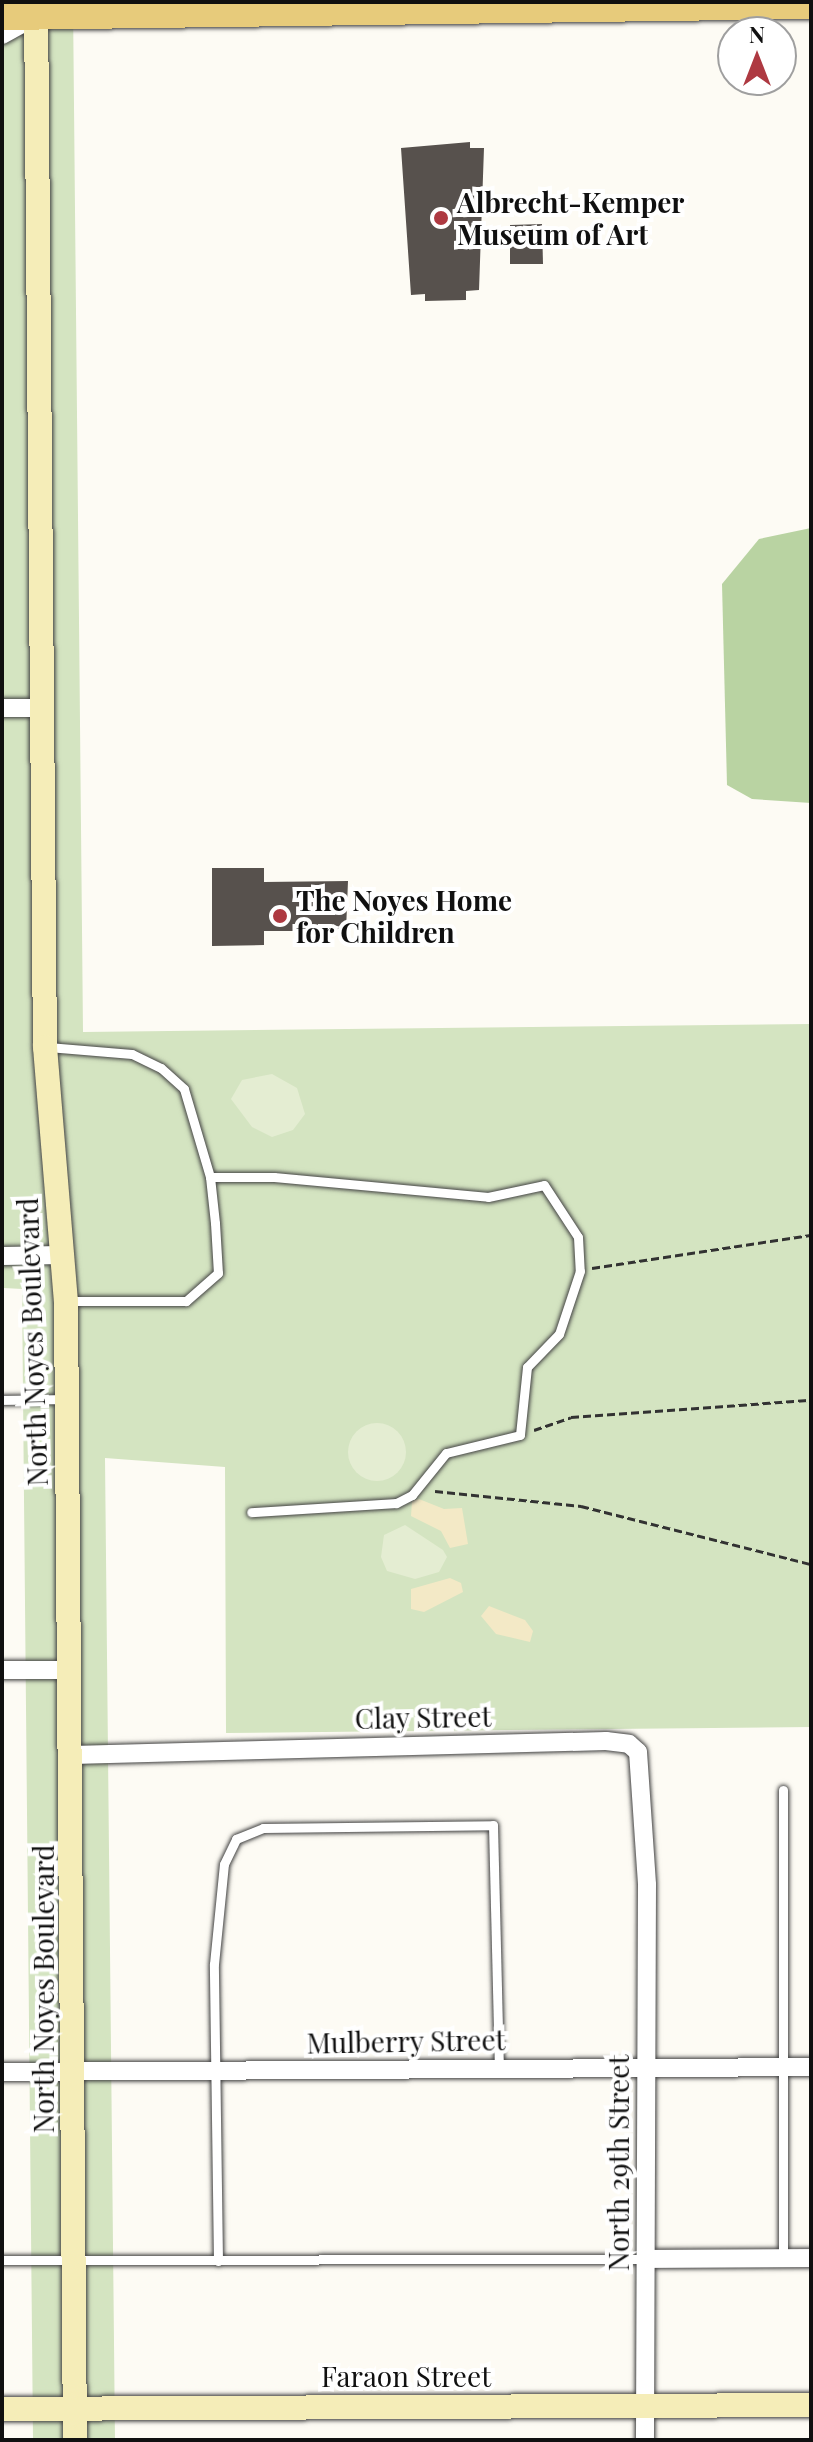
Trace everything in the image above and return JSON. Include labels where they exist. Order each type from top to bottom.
[{"type":"main road","points":[[2,16],[36,9],[811,5]]},
{"type":"street","points":[[2,35],[36,9]]},
{"type":"street","name":"North Noyes Boulevard","points":[[36,9],[45,1047],[66,1301],[72,1755],[75,2440]]},
{"type":"street","points":[[2,708],[41,708]]},
{"type":"street","points":[[2,1256],[62,1255]]},
{"type":"street","points":[[2,1670],[69,1670]]},
{"type":"street","name":"Clay Street","points":[[72,1755],[629,1744],[641,1763],[647,1885]]},
{"type":"street","name":"North 29th Street","points":[[645,2440],[647,1885]]},
{"type":"street","name":"Mulberry Street","points":[[2,2072],[811,2067]]},
{"type":"street","points":[[645,2259],[811,2258]]},
{"type":"street","name":"Faraon Street","points":[[2,2409],[811,2405]]},
{"type":"lane","points":[[45,1047],[132,1054],[161,1068],[194,1108],[210,1177],[218,1273],[186,1301],[66,1301]]},
{"type":"lane","points":[[210,1177],[274,1177],[488,1197],[544,1185],[578,1237],[580,1271],[559,1334],[527,1367],[520,1435],[446,1453],[416,1488],[396,1503],[251,1512]]},
{"type":"lane","points":[[2,1400],[67,1399]]},
{"type":"lane","points":[[783,1790],[783,2258]]},
{"type":"lane","points":[[218,2261],[214,1964],[224,1864],[236,1839],[278,1828],[493,1825],[499,2068]]},
{"type":"lane","points":[[2,2260],[645,2259]]},
{"type":"path","points":[[580,1271],[811,1235]]},
{"type":"path","points":[[520,1435],[571,1417],[811,1400]]},
{"type":"path","points":[[416,1488],[581,1506],[811,1564]]},
{"type":"green space","points":[[2,2],[73,2],[83,1032],[811,1024],[811,1727],[226,1733],[225,1467],[105,1458],[115,2440],[33,2440],[22,1289],[4,1288]]},
{"type":"green space","points":[[811,528],[811,803],[752,799],[727,785],[722,584],[759,539]]},
{"type":"green space","points":[[272,1074],[297,1088],[305,1114],[293,1130],[272,1137],[252,1127],[231,1099],[242,1080]]},
{"type":"green space","points":[[377,1423],[397,1432],[406,1452],[397,1472],[377,1481],[357,1472],[348,1452],[357,1432]]},
{"type":"green space","points":[[405,1525],[443,1550],[447,1557],[439,1572],[415,1579],[387,1571],[381,1557],[384,1535]]},
{"type":"sand","points":[[419,1499],[444,1509],[462,1508],[468,1544],[450,1548],[441,1531],[411,1516],[412,1501]]},
{"type":"sand","points":[[450,1578],[461,1583],[463,1592],[424,1612],[411,1609],[411,1589]]},
{"type":"sand","points":[[489,1606],[525,1620],[533,1631],[530,1642],[496,1634],[481,1616]]},
{"type":"building","name":"Albrecht-Kemper Museum of Art","points":[[470,142],[470,148],[484,148],[479,290],[466,291],[466,300],[425,301],[425,294],[411,295],[401,148]]},
{"type":"building","points":[[542,224],[543,264],[510,264],[510,225]]},
{"type":"building","name":"The Noyes Home for Children","points":[[212,868],[264,868],[264,882],[348,881],[346,931],[264,931],[264,945],[212,946]]},
{"type":"place","name":"Albrecht-Kemper Museum of Art","points":[[441,218]]},
{"type":"place","name":"The Noyes Home for Children","points":[[280,916]]}]
